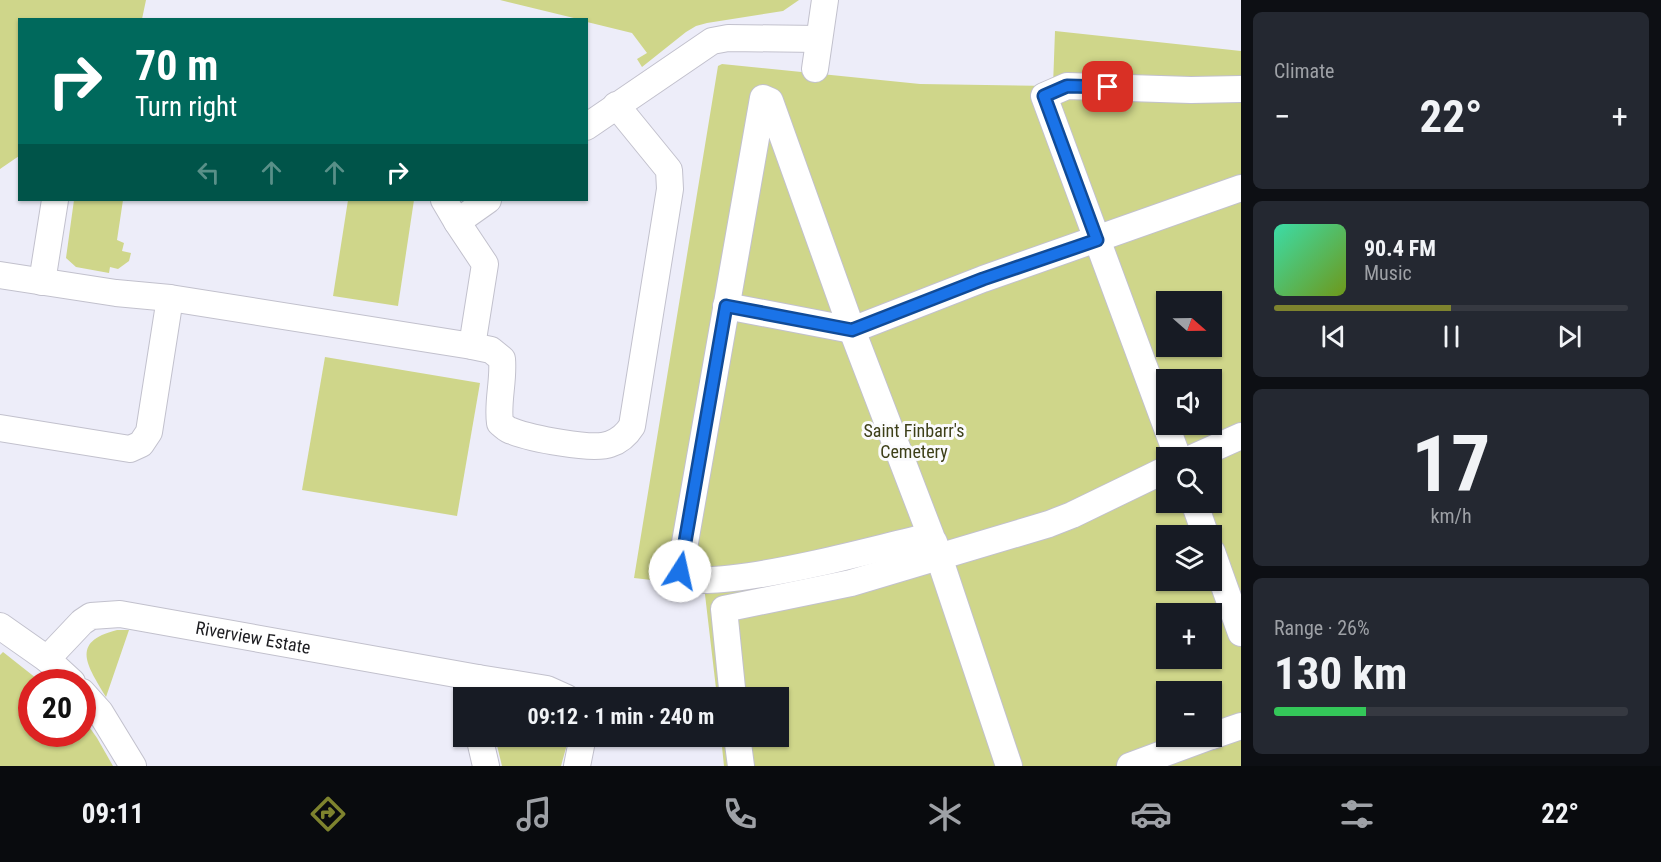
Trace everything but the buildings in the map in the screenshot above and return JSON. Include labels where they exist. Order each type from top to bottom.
[{"type":"street","points":[[815,69],[825,0]]},
{"type":"street","points":[[588,126],[711,41],[728,38],[819,39]]},
{"type":"street","points":[[1174,447],[1044,96],[1067,86],[1191,90],[1241,89]]},
{"type":"street","points":[[1009,766],[936,547],[852,330],[770,101],[763,98],[680,571],[684,578],[697,581],[729,579],[936,547],[1072,515],[1156,474]]},
{"type":"street","points":[[0,275],[170,298],[491,350],[502,359],[500,423],[509,430],[569,444],[609,445],[628,433],[632,426],[670,189],[669,170],[616,105]]},
{"type":"street","points":[[726,306],[852,330],[983,279],[1241,188]]},
{"type":"street","points":[[42,282],[54,201]]},
{"type":"street","points":[[445,201],[485,264],[472,346]]},
{"type":"street","points":[[457,222],[487,201]]},
{"type":"street","points":[[0,428],[130,449],[141,444],[149,432],[170,298]]},
{"type":"street","points":[[1216,447],[1241,436]]},
{"type":"street","points":[[732,687],[724,609],[851,583],[936,547]]},
{"type":"street","points":[[1222,580],[1241,633]]},
{"type":"street","name":"Riverview Estate","points":[[47,659],[82,622],[91,616],[120,614],[471,687]]},
{"type":"street","points":[[0,626],[58,669]]},
{"type":"street","points":[[96,708],[133,766]]},
{"type":"street","points":[[1222,733],[1241,726]]},
{"type":"street","points":[[482,747],[486,766]]},
{"type":"street","points":[[577,766],[581,747]]},
{"type":"street","points":[[738,747],[741,766]]},
{"type":"street","points":[[1130,766],[1182,747]]},
{"type":"green space","points":[[0,0],[146,0],[142,18],[18,18],[18,157],[0,169]]},
{"type":"green space","points":[[500,0],[799,0],[783,11],[696,26],[642,67],[637,59],[647,53],[632,33],[588,22],[588,18],[574,18]]},
{"type":"green space","name":"Saint Finbarr's Cemetery","points":[[1055,31],[1241,51],[1241,766],[724,766],[722,747],[789,747],[789,687],[716,687],[704,586],[634,578],[718,66],[722,64],[920,84],[1053,86]]},
{"type":"green space","points":[[74,201],[123,201],[117,240],[124,243],[122,251],[131,253],[129,261],[118,269],[110,267],[109,273],[76,267],[66,258]]},
{"type":"green space","points":[[348,201],[414,201],[398,306],[333,296]]},
{"type":"green space","points":[[325,357],[480,383],[457,516],[302,490]]},
{"type":"green space","points":[[117,630],[129,630],[106,697],[96,680],[96,669],[91,669],[87,656],[92,641]]},
{"type":"green space","points":[[3,652],[25,669],[18,669],[18,747],[96,747],[96,737],[113,766],[0,766],[0,655]]},
{"type":"green space","points":[[498,747],[566,747],[561,766],[502,766]]},
{"type":"route","points":[[680,571],[726,306],[852,330],[983,279],[1097,240],[1044,96],[1067,86],[1108,87]]}]
